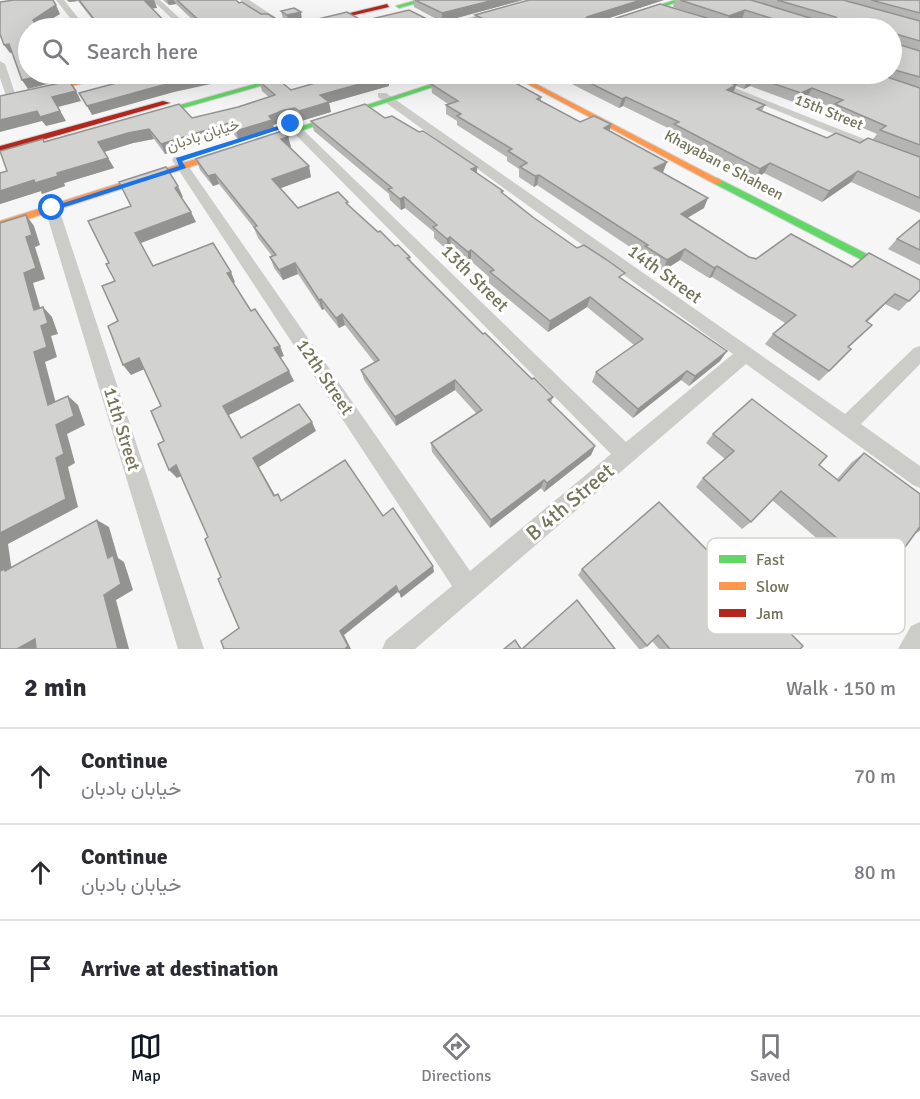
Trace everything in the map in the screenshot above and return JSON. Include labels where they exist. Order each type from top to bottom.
[{"type":"main road","points":[[331,18],[392,3],[425,0]]},
{"type":"main road","points":[[458,18],[543,0]]},
{"type":"main road","points":[[496,18],[562,0]]},
{"type":"main road","points":[[635,18],[691,0]]},
{"type":"main road","points":[[339,18],[392,3],[419,18]]},
{"type":"main road","points":[[629,18],[670,7]]},
{"type":"main road","points":[[6,98],[62,84]]},
{"type":"main road","points":[[6,98],[70,84]]},
{"type":"main road","points":[[0,149],[237,84]]},
{"type":"main road","points":[[0,156],[262,84]]},
{"type":"main road","name":"خیابان بادبان","points":[[0,225],[50,205],[422,84]]},
{"type":"main road","name":"خیابان بادبان","points":[[385,97],[432,84]]},
{"type":"main road","name":"Khayaban e Shaheen","points":[[531,84],[920,286]]},
{"type":"main road","name":"Khayaban e Shaheen","points":[[549,84],[920,272]]},
{"type":"main road","name":"خیابان بادبان","points":[[0,216],[50,205]]},
{"type":"street","points":[[60,0],[74,18]]},
{"type":"street","points":[[156,0],[175,18]]},
{"type":"street","points":[[244,0],[274,18]]},
{"type":"street","points":[[684,15],[693,18]]},
{"type":"street","points":[[0,64],[6,98]]},
{"type":"street","name":"15th Street","points":[[717,84],[920,165]]},
{"type":"street","name":"14th Street","points":[[385,97],[744,355],[920,478]]},
{"type":"street","name":"13th Street","points":[[294,126],[626,455]]},
{"type":"street","name":"12th Street","points":[[181,163],[467,588]]},
{"type":"street","name":"11th Street","points":[[50,205],[191,649]]},
{"type":"street","points":[[846,426],[920,353]]},
{"type":"street","name":"B 4th Street","points":[[395,649],[744,355]]},
{"type":"street","points":[[911,649],[920,635]]},
{"type":"building","points":[[53,0],[56,5],[36,18],[18,18],[18,69],[9,44],[4,45],[0,34],[0,2]]},
{"type":"building","points":[[79,0],[151,0],[145,1],[161,18],[93,18]]},
{"type":"building","points":[[177,0],[236,0],[261,14],[268,14],[274,18],[196,18]]},
{"type":"building","points":[[415,0],[494,0],[442,13]]},
{"type":"building","points":[[529,0],[641,0],[587,17],[481,18],[475,15]]},
{"type":"building","points":[[680,0],[751,0],[810,18],[770,18],[745,10],[729,16]]},
{"type":"building","points":[[777,0],[843,0],[920,21],[920,41],[902,36],[902,18],[836,18]]},
{"type":"building","points":[[871,0],[920,0],[920,13]]},
{"type":"building","points":[[660,4],[707,18],[616,18]]},
{"type":"building","points":[[294,8],[301,12],[287,15],[281,11]]},
{"type":"building","points":[[409,10],[425,18],[376,18]]},
{"type":"building","points":[[347,12],[358,18],[322,18]]},
{"type":"building","points":[[902,46],[920,51],[920,77],[902,72]]},
{"type":"building","points":[[902,82],[920,88],[920,145],[880,130],[886,126],[835,104],[843,100],[812,88],[801,93],[775,84],[902,84]]},
{"type":"building","points":[[55,84],[71,84],[76,91],[52,97],[60,111],[40,117],[37,111],[0,120],[0,96]]},
{"type":"building","points":[[113,84],[166,84],[87,106],[79,93]]},
{"type":"building","points":[[262,84],[284,84],[291,90],[312,84],[359,84],[320,95],[329,102],[299,111],[295,108],[284,110],[269,116],[272,120],[236,131],[229,123],[161,144],[149,129],[128,133],[98,142],[108,158],[57,173],[58,176],[35,183],[34,180],[0,191],[0,173],[7,171],[0,151],[43,139],[44,142],[179,104],[192,118],[275,95]]},
{"type":"building","points":[[431,84],[517,84],[541,97],[537,99],[580,122],[594,116],[611,124],[604,128],[667,162],[654,168],[708,198],[681,214],[749,257],[756,259],[791,234],[852,267],[869,253],[920,280],[920,290],[909,301],[895,294],[866,321],[872,325],[848,347],[851,349],[829,371],[773,334],[796,315],[685,249],[667,260],[645,246],[648,245],[539,175],[535,176],[520,167],[527,163],[508,151],[512,149],[457,116],[461,114],[446,105],[458,101]]},
{"type":"building","points":[[592,84],[733,84],[736,85],[727,90],[765,105],[757,109],[827,138],[836,133],[860,143],[868,138],[920,157],[920,198],[858,171],[829,191],[770,163],[760,169],[674,124],[679,122],[626,97],[622,99]]},
{"type":"building","points":[[365,104],[385,118],[392,116],[419,132],[423,131],[477,167],[471,169],[503,191],[501,192],[534,218],[577,248],[584,245],[607,260],[625,273],[619,277],[727,351],[695,376],[687,371],[638,409],[596,372],[643,339],[590,297],[550,321],[490,272],[494,270],[471,250],[468,252],[450,237],[447,239],[433,227],[437,225],[404,197],[400,199],[388,189],[392,188],[311,121]]},
{"type":"building","points":[[282,131],[288,137],[281,139],[309,166],[272,179],[298,208],[338,192],[348,202],[346,203],[378,232],[380,231],[395,246],[398,245],[410,257],[407,258],[483,334],[485,333],[532,379],[534,378],[553,397],[548,400],[595,446],[547,483],[544,480],[491,520],[431,443],[482,410],[455,380],[395,417],[361,370],[379,360],[342,314],[336,318],[321,299],[319,300],[295,263],[279,270],[270,257],[276,255],[254,227],[257,226],[215,174],[208,176],[196,159]]},
{"type":"building","points":[[166,167],[178,186],[175,188],[191,212],[135,233],[153,266],[213,243],[231,272],[227,273],[251,311],[255,309],[280,346],[274,348],[289,371],[223,406],[241,438],[299,404],[312,422],[253,458],[274,496],[278,494],[281,501],[345,460],[383,516],[393,508],[433,566],[399,592],[396,586],[340,631],[348,646],[345,649],[224,649],[221,641],[239,628],[218,579],[221,577],[205,539],[208,537],[176,465],[169,470],[158,444],[164,441],[151,411],[161,406],[139,358],[123,365],[108,326],[118,321],[102,286],[115,281],[106,264],[109,263],[88,221],[131,206],[119,182]]},
{"type":"building","points":[[26,215],[32,235],[26,237],[36,268],[24,273],[34,310],[43,307],[48,323],[41,326],[47,347],[34,352],[48,405],[68,396],[74,416],[56,425],[64,454],[56,458],[66,499],[0,533],[0,223]]},
{"type":"building","points":[[920,220],[920,250],[897,239]]},
{"type":"building","points":[[752,399],[827,456],[819,465],[839,481],[864,453],[920,494],[920,529],[905,547],[905,538],[837,538],[781,491],[751,522],[703,478],[734,451],[713,434]]},
{"type":"building","points":[[659,502],[707,550],[707,634],[791,634],[803,646],[800,649],[670,649],[658,635],[647,646],[582,569]]},
{"type":"building","points":[[97,520],[108,558],[113,555],[121,584],[104,595],[118,649],[36,649],[35,639],[17,649],[0,649],[0,571],[4,569],[5,571]]},
{"type":"building","points":[[577,600],[615,649],[522,649]]},
{"type":"building","points":[[515,640],[521,649],[504,649]]},
{"type":"traffic: fast","points":[[399,6],[425,0]]},
{"type":"traffic: fast","points":[[624,18],[681,0]]},
{"type":"traffic: fast","points":[[152,114],[262,84]]},
{"type":"traffic: fast","points":[[255,143],[437,84]]},
{"type":"traffic: fast","points":[[717,181],[920,286]]},
{"type":"traffic: slow","points":[[476,18],[543,0]]},
{"type":"traffic: slow","points":[[0,102],[74,84]]},
{"type":"traffic: slow","points":[[531,84],[717,181]]},
{"type":"traffic: slow","points":[[0,225],[224,153]]},
{"type":"traffic: jam","points":[[335,18],[387,6]]},
{"type":"traffic: jam","points":[[0,149],[166,103]]},
{"type":"route","points":[[52,208],[183,167],[178,160],[291,124]]}]
